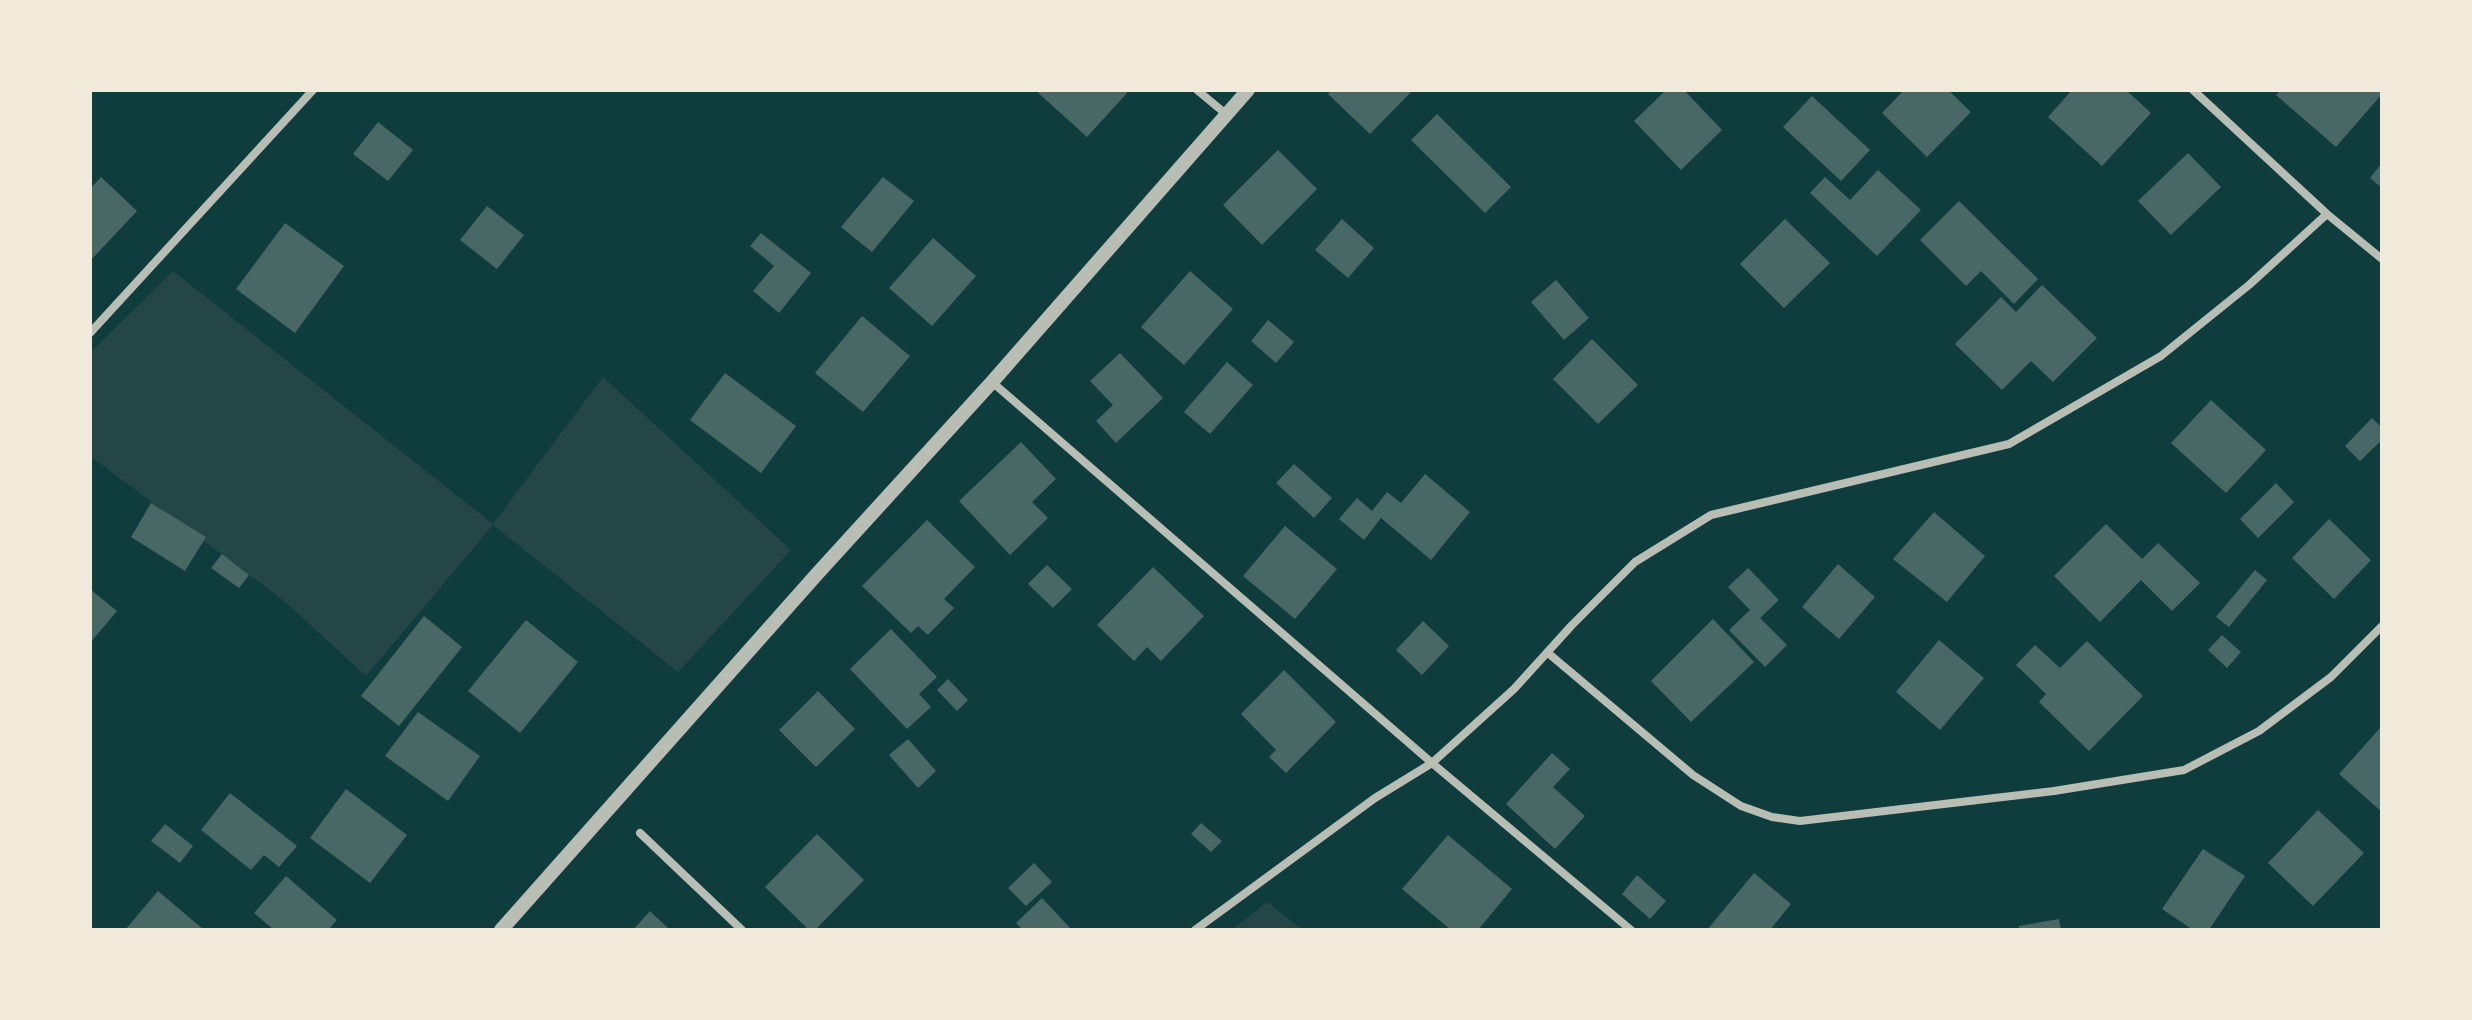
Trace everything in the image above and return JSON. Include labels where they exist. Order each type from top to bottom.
[{"type":"street","points":[[90,333],[313,90]]},
{"type":"street","points":[[1197,90],[1226,114]]},
{"type":"street","points":[[501,930],[992,382],[1248,90]]},
{"type":"street","points":[[2193,90],[2327,214],[2382,259]]},
{"type":"street","points":[[1195,930],[1375,798],[1432,763],[1514,689],[1635,562],[1711,515],[2009,444],[2161,356],[2249,285],[2327,214]]},
{"type":"street","points":[[992,382],[1432,763],[1631,930]]},
{"type":"street","points":[[1548,653],[1705,783],[1741,806],[1772,817],[1800,821],[2054,791],[2184,770],[2259,731],[2331,677],[2380,633]]},
{"type":"street","points":[[640,833],[742,930]]},
{"type":"shaded area","points":[[173,271],[493,524],[603,377],[791,550],[678,672],[493,525],[366,676],[283,600],[90,456],[90,353]]},
{"type":"shaded area","points":[[1267,902],[1303,930],[1232,930]]},
{"type":"building","points":[[1035,90],[1123,90],[1127,93],[1087,137]]},
{"type":"building","points":[[1332,90],[1413,90],[1370,134],[1328,94]]},
{"type":"building","points":[[1666,90],[1684,90],[1722,130],[1681,170],[1634,121]]},
{"type":"building","points":[[1904,90],[1948,90],[1971,112],[1927,157],[1882,113]]},
{"type":"building","points":[[2072,90],[2126,90],[2151,113],[2102,166],[2048,117]]},
{"type":"building","points":[[2281,90],[2382,90],[2382,94],[2336,147],[2276,95]]},
{"type":"building","points":[[1812,96],[1870,150],[1841,181],[1783,127]]},
{"type":"building","points":[[1437,114],[1511,187],[1485,213],[1411,140]]},
{"type":"building","points":[[378,122],[413,150],[388,181],[353,154]]},
{"type":"building","points":[[1278,150],[1317,189],[1262,245],[1223,205]]},
{"type":"building","points":[[2188,153],[2221,187],[2171,235],[2138,201]]},
{"type":"building","points":[[2382,163],[2382,188],[2370,178]]},
{"type":"building","points":[[1878,170],[1921,210],[1877,256],[1810,193],[1825,177],[1850,200]]},
{"type":"building","points":[[101,177],[137,211],[90,261],[90,189]]},
{"type":"building","points":[[883,177],[914,201],[872,252],[841,227]]},
{"type":"building","points":[[1959,201],[2038,279],[2014,304],[1981,271],[1966,286],[1920,240]]},
{"type":"building","points":[[487,206],[524,235],[497,269],[460,240]]},
{"type":"building","points":[[1342,219],[1374,248],[1348,278],[1315,250]]},
{"type":"building","points":[[1785,219],[1830,263],[1784,308],[1740,264]]},
{"type":"building","points":[[285,223],[344,266],[295,333],[236,289]]},
{"type":"building","points":[[761,233],[811,273],[779,313],[753,291],[774,266],[750,246]]},
{"type":"building","points":[[933,238],[976,276],[932,326],[889,288]]},
{"type":"building","points":[[1190,271],[1233,309],[1184,365],[1141,327]]},
{"type":"building","points":[[1556,280],[1589,318],[1564,340],[1531,302]]},
{"type":"building","points":[[2042,285],[2097,338],[2053,382],[2031,361],[2002,390],[1955,344],[2001,297],[2016,312]]},
{"type":"building","points":[[862,316],[910,356],[863,412],[815,373]]},
{"type":"building","points":[[1268,320],[1294,342],[1276,363],[1251,341]]},
{"type":"building","points":[[1592,339],[1638,385],[1598,424],[1553,379]]},
{"type":"building","points":[[1120,353],[1163,398],[1116,443],[1096,421],[1113,405],[1090,381]]},
{"type":"building","points":[[1227,362],[1253,385],[1210,434],[1184,412]]},
{"type":"building","points":[[725,373],[796,426],[761,473],[690,420]]},
{"type":"building","points":[[2211,400],[2266,450],[2226,493],[2171,443]]},
{"type":"building","points":[[2372,418],[2382,428],[2382,440],[2360,461],[2345,446]]},
{"type":"building","points":[[1021,442],[1056,479],[1032,502],[1048,518],[1010,555],[959,501]]},
{"type":"building","points":[[1294,464],[1332,498],[1314,518],[1276,483]]},
{"type":"building","points":[[1425,474],[1470,512],[1431,560],[1381,518],[1364,540],[1339,519],[1357,498],[1372,511],[1387,492],[1401,503]]},
{"type":"building","points":[[2276,483],[2294,502],[2258,538],[2240,519]]},
{"type":"building","points":[[151,503],[206,537],[185,571],[131,537]]},
{"type":"building","points":[[1934,512],[1985,556],[1947,602],[1893,559]]},
{"type":"building","points":[[2329,519],[2371,560],[2334,599],[2292,558]]},
{"type":"building","points":[[927,520],[975,567],[944,599],[954,608],[928,635],[918,626],[911,633],[862,586]]},
{"type":"building","points":[[2106,524],[2142,559],[2158,543],[2200,583],[2172,611],[2141,580],[2100,622],[2054,576]]},
{"type":"building","points":[[1285,526],[1337,569],[1295,619],[1243,576]]},
{"type":"building","points":[[222,554],[249,575],[239,588],[211,568]]},
{"type":"building","points":[[1838,564],[1875,597],[1839,639],[1802,607]]},
{"type":"building","points":[[1047,565],[1072,589],[1053,608],[1028,584]]},
{"type":"building","points":[[1153,567],[1204,616],[1161,661],[1147,647],[1134,661],[1097,625]]},
{"type":"building","points":[[1748,568],[1779,600],[1760,618],[1787,645],[1765,667],[1729,630],[1750,610],[1728,587]]},
{"type":"building","points":[[2255,570],[2267,580],[2229,627],[2216,617]]},
{"type":"building","points":[[90,589],[117,611],[90,643]]},
{"type":"building","points":[[424,616],[462,647],[399,726],[361,696]]},
{"type":"building","points":[[1713,619],[1754,662],[1691,722],[1651,681]]},
{"type":"building","points":[[526,620],[578,662],[520,733],[468,691]]},
{"type":"building","points":[[1423,621],[1449,646],[1422,675],[1396,650]]},
{"type":"building","points":[[891,629],[937,677],[919,694],[931,707],[907,729],[850,669]]},
{"type":"building","points":[[2222,635],[2241,652],[2227,668],[2208,650]]},
{"type":"building","points":[[1939,640],[1984,678],[1940,730],[1896,692]]},
{"type":"building","points":[[2087,641],[2143,696],[2089,751],[2039,702],[2046,694],[2016,665],[2035,645],[2060,668]]},
{"type":"building","points":[[1284,670],[1336,722],[1286,773],[1269,757],[1276,750],[1241,714]]},
{"type":"building","points":[[948,679],[968,700],[957,711],[937,690]]},
{"type":"building","points":[[818,691],[855,729],[816,767],[779,730]]},
{"type":"building","points":[[418,712],[480,756],[448,801],[385,756]]},
{"type":"building","points":[[2382,729],[2382,812],[2339,774]]},
{"type":"building","points":[[908,739],[936,771],[918,788],[889,755]]},
{"type":"building","points":[[1552,753],[1570,769],[1553,787],[1585,816],[1555,849],[1506,804]]},
{"type":"building","points":[[346,789],[407,835],[370,883],[310,838]]},
{"type":"building","points":[[230,793],[297,846],[279,867],[264,855],[251,870],[201,830]]},
{"type":"building","points":[[2318,810],[2364,853],[2313,906],[2268,863]]},
{"type":"building","points":[[1201,823],[1222,841],[1211,852],[1191,834]]},
{"type":"building","points":[[165,824],[193,846],[180,863],[151,841]]},
{"type":"building","points":[[817,834],[864,880],[815,930],[809,930],[765,887]]},
{"type":"building","points":[[1448,835],[1512,889],[1478,930],[1451,930],[1402,889]]},
{"type":"building","points":[[2203,849],[2245,876],[2209,930],[2193,930],[2162,909]]},
{"type":"building","points":[[1034,863],[1052,882],[1026,906],[1008,888]]},
{"type":"building","points":[[1754,873],[1791,904],[1770,930],[1707,930]]},
{"type":"building","points":[[1637,875],[1666,901],[1650,919],[1622,894]]},
{"type":"building","points":[[286,876],[337,920],[328,930],[274,930],[254,913]]},
{"type":"building","points":[[158,891],[204,930],[125,930]]},
{"type":"building","points":[[1042,898],[1072,930],[1023,930],[1016,923]]},
{"type":"building","points":[[650,911],[670,930],[633,930]]},
{"type":"building","points":[[2059,919],[2061,930],[2019,930],[2019,926]]}]
